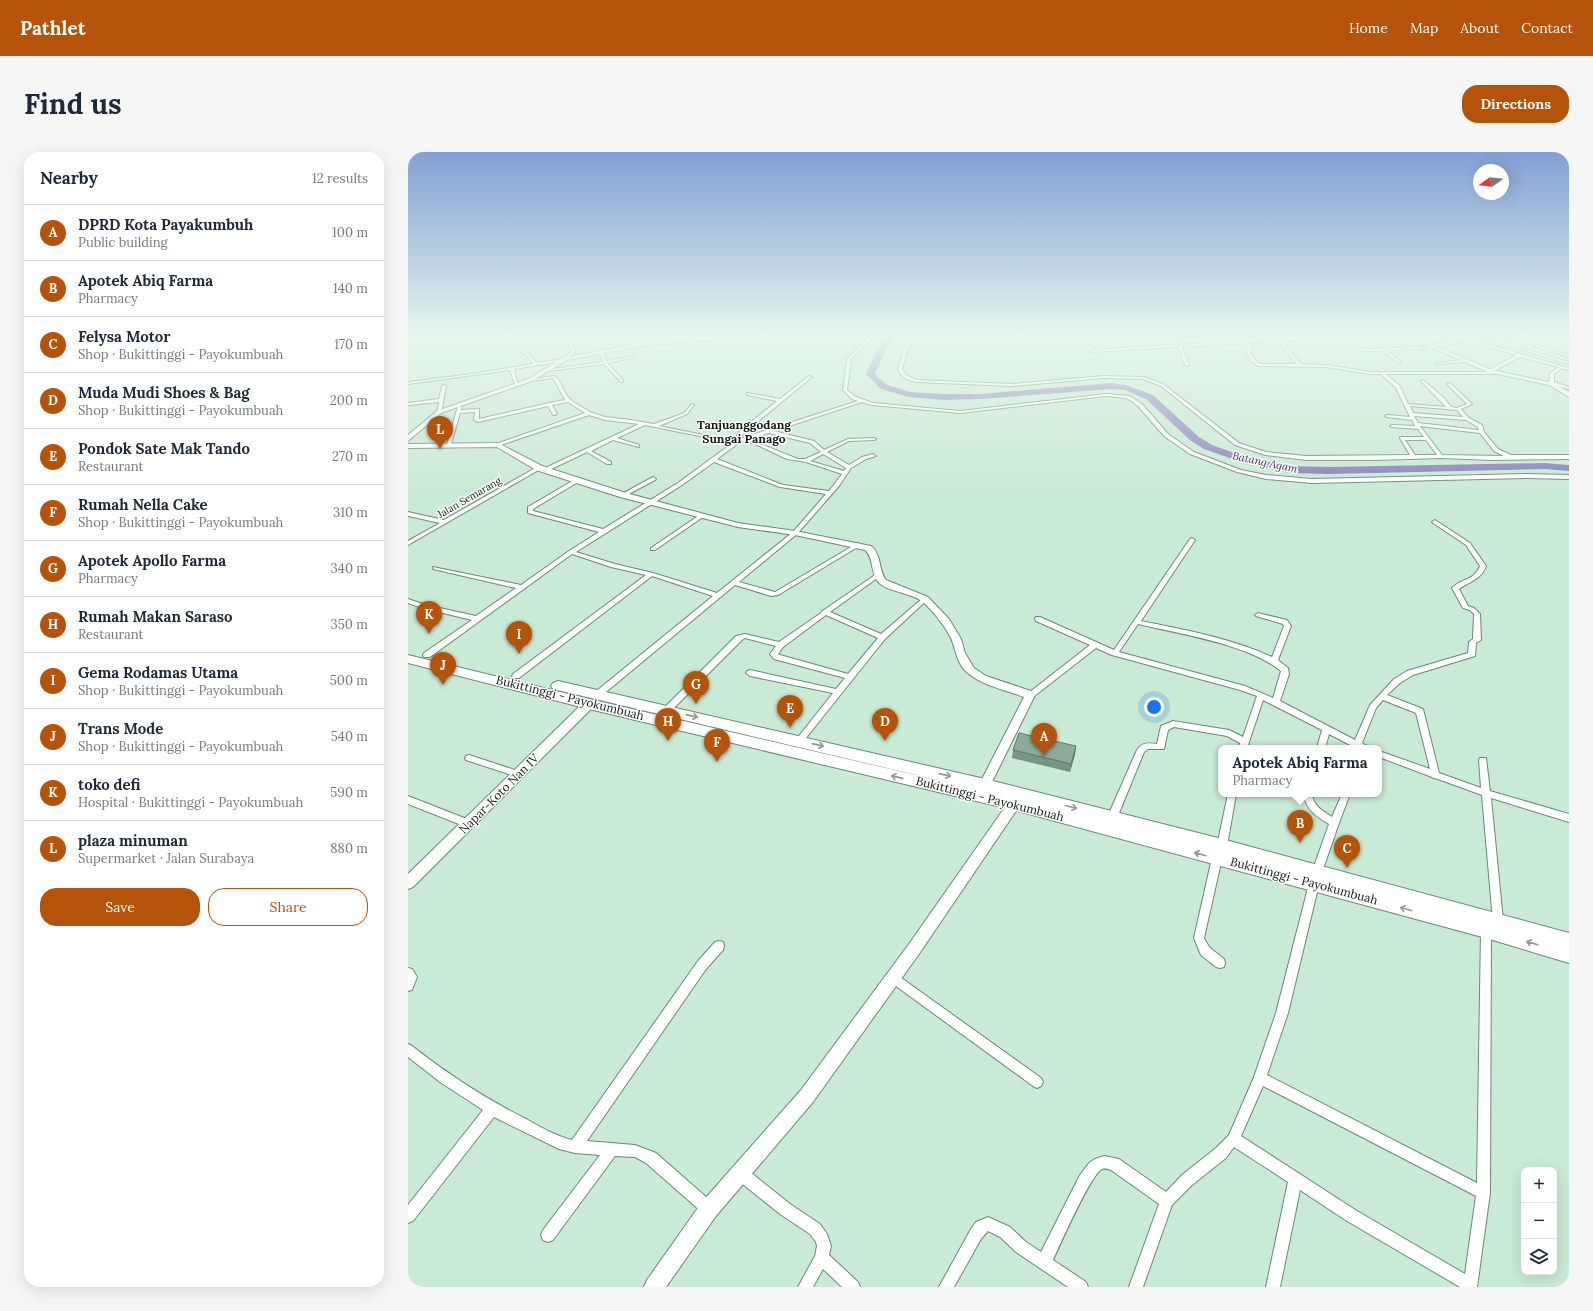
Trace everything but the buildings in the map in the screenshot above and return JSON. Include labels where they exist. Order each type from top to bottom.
[{"type":"highway","name":"Bukittinggi - Payokumbuah","points":[[408,651],[516,676],[593,699],[667,710],[716,727]]},
{"type":"highway","name":"Bukittinggi - Payokumbuah","points":[[408,659],[716,727],[1014,804],[1220,852],[1492,926],[1569,942]]},
{"type":"highway","name":"Bukittinggi - Payokumbuah","points":[[755,737],[799,741],[985,785],[1112,818],[1220,852]]},
{"type":"highway","name":"Bukittinggi - Payokumbuah","points":[[1492,926],[1569,954]]},
{"type":"street","points":[[439,412],[444,388]]},
{"type":"street","points":[[408,444],[428,419],[439,412],[507,388]]},
{"type":"street","points":[[561,388],[563,396],[568,401],[587,414],[606,419],[655,426],[732,441],[742,440],[860,401]]},
{"type":"street","points":[[732,441],[797,388]]},
{"type":"street","points":[[845,388],[848,394],[860,401],[907,408],[960,412],[1097,395],[1121,395],[1128,397],[1140,405],[1166,435],[1192,453],[1239,471],[1266,477],[1312,481],[1527,476],[1569,477]]},
{"type":"street","points":[[1166,388],[1237,444],[1277,455],[1306,458],[1441,456],[1492,458],[1569,457]]},
{"type":"street","points":[[1399,388],[1415,421],[1441,456]]},
{"type":"street","points":[[1430,388],[1449,408]]},
{"type":"street","points":[[1408,405],[1458,409],[1470,404],[1453,388]]},
{"type":"street","points":[[1557,388],[1569,395]]},
{"type":"street","points":[[749,394],[781,401]]},
{"type":"street","points":[[408,404],[441,400]]},
{"type":"street","points":[[459,412],[477,410],[476,420],[478,421],[568,401]]},
{"type":"street","points":[[449,444],[461,404]]},
{"type":"street","points":[[549,404],[555,414]]},
{"type":"street","points":[[655,426],[667,420],[686,414],[692,405]]},
{"type":"street","points":[[1458,409],[1467,418],[1480,426],[1482,432],[1496,450],[1510,457]]},
{"type":"street","points":[[408,444],[498,444],[587,414]]},
{"type":"street","points":[[1387,416],[1482,432]]},
{"type":"street","points":[[1392,426],[1415,421],[1467,418]]},
{"type":"street","name":"Jalan Semarang","points":[[408,543],[542,469],[643,424]]},
{"type":"street","points":[[768,431],[812,442],[819,446],[823,452],[847,470]]},
{"type":"street","points":[[612,438],[636,446]]},
{"type":"street","points":[[1412,457],[1402,438],[1428,438]]},
{"type":"street","points":[[806,461],[848,440],[874,439]]},
{"type":"street","points":[[742,440],[796,461],[806,461],[847,470]]},
{"type":"street","points":[[426,655],[571,552],[714,460],[733,445],[734,443],[732,441]]},
{"type":"street","points":[[498,444],[515,456],[542,469],[623,495],[738,525],[795,533],[868,548],[873,552],[878,575],[883,582],[925,599],[944,619],[956,639],[960,652],[970,670],[982,678],[1030,695]]},
{"type":"street","points":[[586,450],[609,463]]},
{"type":"street","points":[[593,699],[795,533],[829,494],[847,470],[864,458],[873,456]]},
{"type":"street","points":[[714,460],[782,486],[829,494]]},
{"type":"street","points":[[623,495],[653,479]]},
{"type":"street","points":[[576,481],[530,508],[530,512],[603,531]]},
{"type":"street","points":[[408,514],[445,522]]},
{"type":"street","points":[[653,549],[701,516]]},
{"type":"street","points":[[1360,745],[1373,707],[1397,681],[1410,673],[1472,654],[1473,642],[1477,640],[1477,614],[1465,607],[1455,588],[1477,578],[1481,573],[1483,566],[1468,544],[1435,522]]},
{"type":"street","points":[[1115,653],[1192,540]]},
{"type":"street","points":[[734,583],[771,594],[776,594],[858,545]]},
{"type":"street","points":[[571,552],[613,566],[652,574],[719,596]]},
{"type":"street","points":[[435,568],[521,587]]},
{"type":"street","points":[[516,676],[652,574]]},
{"type":"street","points":[[850,677],[777,657],[774,654],[780,645],[824,612],[878,575]]},
{"type":"street","points":[[799,741],[882,637],[925,599]]},
{"type":"street","points":[[408,601],[424,607],[478,619]]},
{"type":"street","points":[[824,612],[882,637]]},
{"type":"street","points":[[1258,615],[1285,622],[1288,626],[1274,661]]},
{"type":"street","points":[[1038,619],[1115,653],[1242,688],[1261,695],[1326,730],[1358,745]]},
{"type":"street","points":[[1137,622],[1236,645],[1274,661],[1282,666],[1285,674],[1275,702]]},
{"type":"street","points":[[667,710],[739,638],[745,636],[780,645]]},
{"type":"street","points":[[985,785],[1030,695],[1095,645]]},
{"type":"street","points":[[750,674],[838,692]]},
{"type":"street","points":[[1112,818],[1141,750],[1146,746],[1161,747],[1164,728],[1173,724],[1229,733],[1244,745],[1261,695]]},
{"type":"street","points":[[1382,696],[1420,711],[1436,776]]},
{"type":"street","name":"Napar-Koto Nan IV","points":[[408,883],[593,699]]},
{"type":"street","points":[[1322,745],[1326,730]]},
{"type":"street","points":[[1382,755],[1486,793],[1569,818]]},
{"type":"street","points":[[469,758],[518,774]]},
{"type":"street","points":[[1233,1139],[1352,1216],[1470,1286],[1484,1193],[1492,926],[1486,793],[1483,760]]},
{"type":"street","points":[[1220,963],[1205,951],[1199,938],[1220,852],[1231,797]]},
{"type":"street","points":[[1308,797],[1308,801],[1311,805],[1334,823]]},
{"type":"street","points":[[1136,1287],[1167,1201],[1187,1180],[1221,1153],[1233,1139],[1260,1078],[1282,1012],[1316,878],[1334,823],[1345,797]]},
{"type":"street","points":[[408,800],[469,824]]},
{"type":"street","points":[[654,1287],[709,1209],[739,1172],[763,1149],[807,1096],[914,949],[1014,804]]},
{"type":"street","points":[[575,1147],[702,965],[719,946]]},
{"type":"street","points":[[408,972],[412,977],[408,986]]},
{"type":"street","points":[[893,977],[1037,1082]]},
{"type":"street","points":[[408,1050],[444,1078],[492,1109],[558,1143],[575,1147],[635,1151],[651,1158],[709,1209]]},
{"type":"street","points":[[1260,1078],[1484,1193]]},
{"type":"street","points":[[408,1216],[492,1109]]},
{"type":"street","points":[[548,1235],[612,1149]]},
{"type":"street","points":[[1044,1262],[1089,1174],[1098,1163],[1114,1164],[1167,1201]]},
{"type":"street","points":[[739,1172],[786,1209],[815,1229],[822,1239],[824,1246],[821,1258],[805,1287]]},
{"type":"street","points":[[1273,1287],[1295,1180]]},
{"type":"street","points":[[946,1287],[976,1234],[981,1227],[988,1224],[1005,1232],[1021,1247],[1081,1287]]},
{"type":"street","points":[[821,1258],[853,1287]]},
{"type":"waterway","name":"Batang Agam","points":[[887,388],[909,394],[943,397],[1021,394],[1080,388]]},
{"type":"waterway","name":"Batang Agam","points":[[1126,388],[1139,391],[1159,404],[1185,430],[1203,445],[1240,459],[1273,467],[1318,471],[1545,466],[1569,468]]},
{"type":"place","name":"plaza minuman","points":[[440,449]]},
{"type":"place","name":"toko defi","points":[[429,634]]},
{"type":"place","name":"Gema Rodamas Utama","points":[[519,654]]},
{"type":"place","name":"Trans Mode","points":[[443,685]]},
{"type":"place","name":"Apotek Apollo Farma","points":[[696,704]]},
{"type":"place","name":"Pondok Sate Mak Tando","points":[[790,728]]},
{"type":"place","name":"Rumah Makan Saraso","points":[[668,741]]},
{"type":"place","name":"Muda Mudi Shoes & Bag","points":[[885,741]]},
{"type":"place","name":"DPRD Kota Payakumbuh","points":[[1044,756]]},
{"type":"place","name":"Rumah Nella Cake","points":[[717,762]]},
{"type":"place","name":"Apotek Abiq Farma","points":[[1300,843]]},
{"type":"place","name":"Felysa Motor","points":[[1347,868]]},
{"type":"district","name":"Tanjuanggodang Sungai Panago","points":[[744,432]]}]
